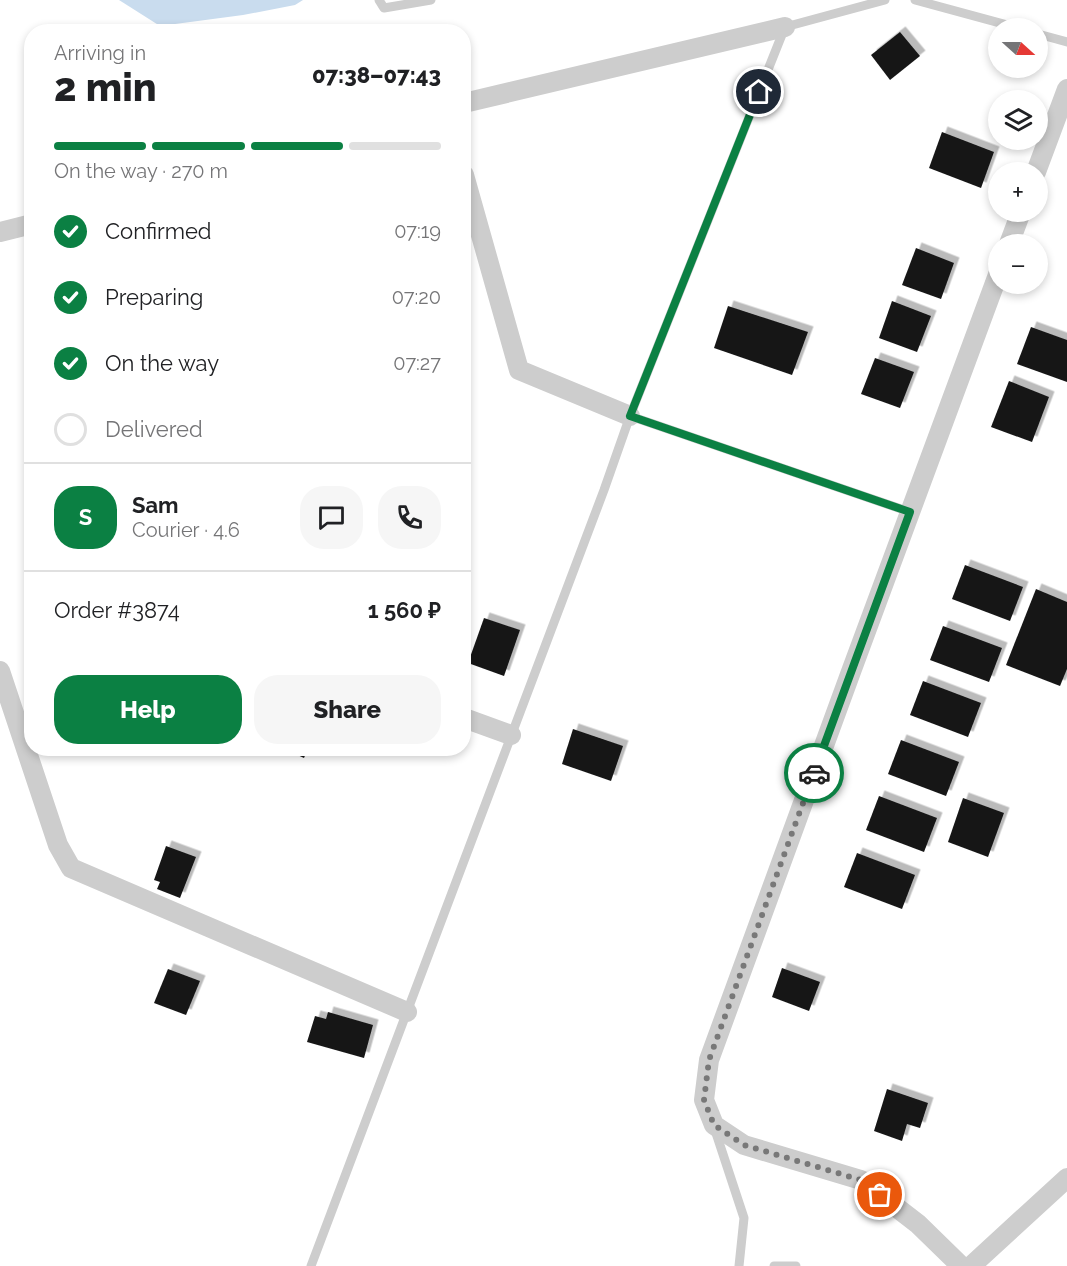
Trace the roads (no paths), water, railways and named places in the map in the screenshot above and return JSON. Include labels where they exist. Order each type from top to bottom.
[{"type":"street","points":[[471,101],[785,27]]},
{"type":"street","points":[[1040,162],[1067,89]]},
{"type":"street","points":[[471,200],[519,370],[630,416]]},
{"type":"street","points":[[0,232],[24,226]]},
{"type":"street","points":[[961,1266],[918,1224],[861,1180],[744,1145],[714,1125],[704,1100],[709,1060],[991,294]]},
{"type":"street","points":[[0,671],[24,743]]},
{"type":"street","points":[[471,721],[511,735]]},
{"type":"street","points":[[28,756],[58,845],[71,868],[406,1012]]},
{"type":"street","points":[[971,1266],[1067,1179]]},
{"type":"lane","points":[[379,0],[384,8],[431,0]]},
{"type":"lane","points":[[311,1266],[630,416],[785,27],[885,0]]},
{"type":"lane","points":[[915,0],[988,20]]},
{"type":"lane","points":[[1048,37],[1067,42]]},
{"type":"lane","points":[[630,416],[910,512]]},
{"type":"lane","points":[[714,1125],[744,1218],[739,1266]]},
{"type":"lane","points":[[774,1266],[796,1266]]},
{"type":"water","points":[[119,0],[303,0],[295,5],[243,15],[175,24],[157,24]]}]
